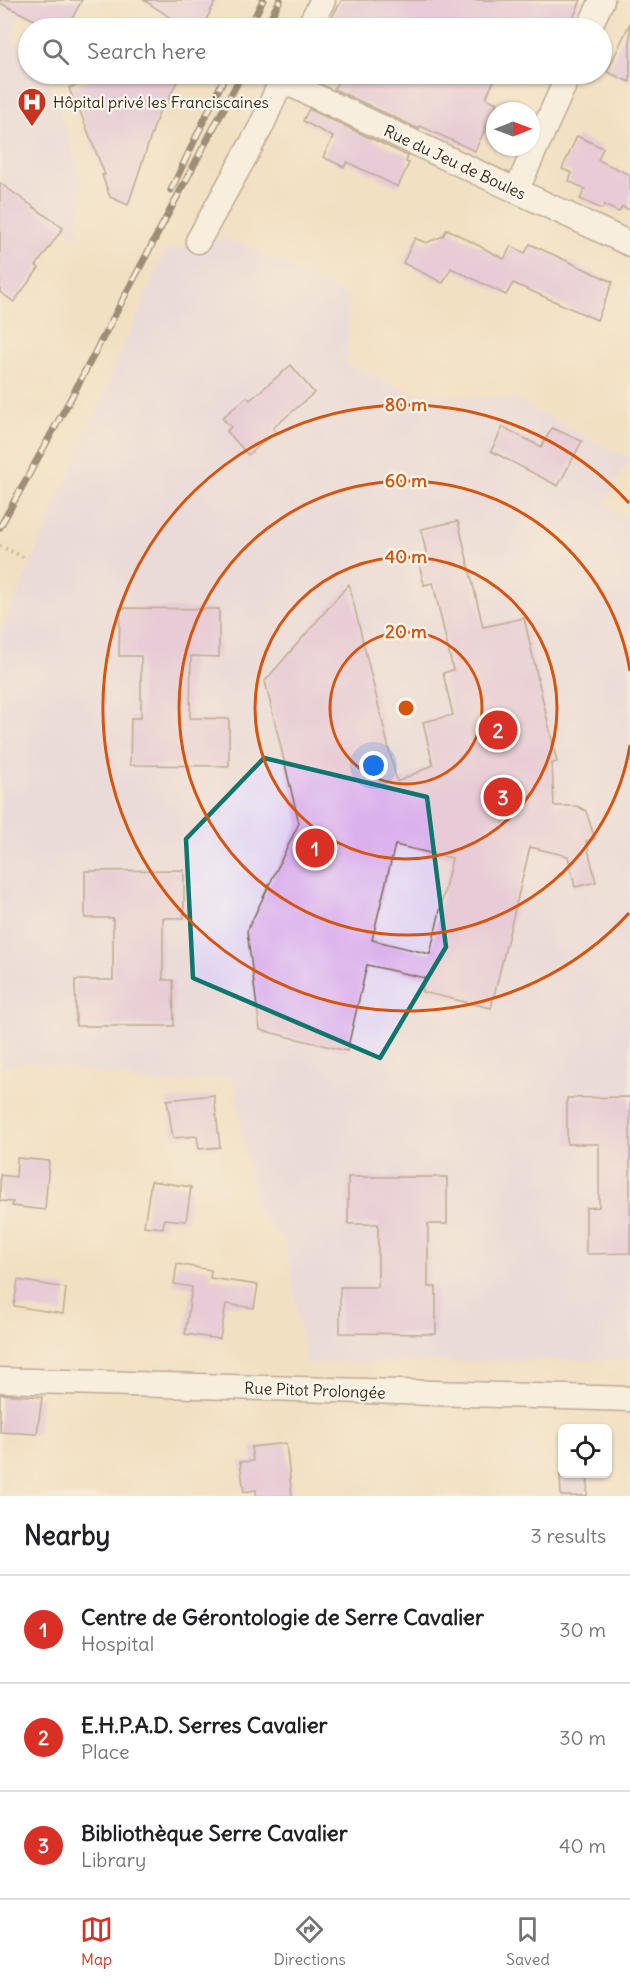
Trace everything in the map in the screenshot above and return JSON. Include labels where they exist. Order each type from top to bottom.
[{"type":"street","points":[[313,18],[323,0]]},
{"type":"street","points":[[594,18],[602,0]]},
{"type":"street","points":[[198,241],[261,126],[279,84]]},
{"type":"street","name":"Rue du Jeu de Boules","points":[[296,84],[630,244]]},
{"type":"street","points":[[516,191],[564,84]]},
{"type":"street","name":"Rue Pitot Prolongée","points":[[0,1380],[630,1399]]},
{"type":"path","points":[[0,546],[22,557]]},
{"type":"highlighted area","points":[[264,758],[427,797],[446,947],[380,1058],[193,978],[186,839]]},
{"type":"shaded area","name":"Hôpital privé les Franciscaines","points":[[0,0],[28,0],[11,33],[13,40],[18,44],[18,84],[50,84],[82,180],[77,226],[83,233],[78,238],[0,183]]},
{"type":"shaded area","points":[[227,238],[349,296],[347,364],[409,393],[515,399],[629,459],[605,504],[630,520],[630,1359],[306,1364],[285,1241],[255,1208],[233,1075],[164,1085],[29,1061],[0,1068],[0,636],[165,250]]},
{"type":"building","points":[[0,0],[82,0],[72,18],[31,18],[0,3]]},
{"type":"building","points":[[144,0],[216,0],[207,18],[171,18]]},
{"type":"building","points":[[342,0],[581,0],[573,18],[331,18]]},
{"type":"building","points":[[630,23],[630,82],[612,74],[612,61]]},
{"type":"building","points":[[79,84],[176,84],[163,110],[160,109],[128,205],[110,197],[102,175],[105,175],[69,88]]},
{"type":"building","points":[[337,84],[492,84],[486,98],[495,102],[486,102],[486,127],[475,151],[420,126],[419,129],[334,89]]},
{"type":"building","points":[[309,109],[408,156],[406,162],[409,163],[398,187],[347,162],[344,167],[323,157],[333,137],[303,121]]},
{"type":"building","points":[[577,136],[603,148],[598,160],[630,175],[630,210],[622,207],[619,212],[604,205],[602,209],[580,199],[585,189],[569,181],[572,173],[562,169]]},
{"type":"building","points":[[0,183],[63,228],[36,266],[39,268],[14,302],[0,292]]},
{"type":"building","points":[[447,229],[504,259],[511,246],[525,253],[530,244],[613,282],[597,320],[513,283],[506,295],[451,268],[443,283],[403,263],[415,238],[426,243],[443,236]]},
{"type":"building","points":[[291,365],[314,393],[273,428],[276,432],[248,455],[227,431],[231,427],[222,418],[247,397],[250,400]]},
{"type":"building","points":[[503,427],[541,447],[552,428],[582,441],[558,486],[491,451]]},
{"type":"building","points":[[458,521],[483,627],[524,618],[557,762],[552,763],[554,806],[577,806],[586,811],[595,839],[586,841],[596,882],[575,887],[568,856],[530,847],[491,1008],[422,992],[425,978],[367,965],[347,1051],[260,1030],[247,931],[299,823],[265,681],[349,584],[397,782],[433,765],[423,722],[453,715],[443,673],[453,670],[433,583],[424,585],[419,563],[428,561],[421,529]],"holes":[[[395,845],[452,858],[430,954],[372,940]]]},
{"type":"building","points":[[120,608],[219,609],[219,657],[191,656],[190,718],[229,719],[229,766],[130,765],[131,718],[141,718],[141,656],[119,656]]},
{"type":"building","points":[[184,870],[184,918],[163,918],[163,980],[173,980],[174,1026],[76,1026],[75,980],[113,980],[113,918],[85,918],[85,871]]},
{"type":"building","points":[[214,1095],[220,1147],[199,1149],[197,1136],[173,1138],[167,1100]]},
{"type":"building","points":[[630,1097],[630,1253],[586,1254],[586,1208],[599,1207],[599,1144],[567,1144],[567,1098]]},
{"type":"building","points":[[17,1158],[49,1161],[45,1210],[12,1206],[13,1202],[0,1201],[0,1175],[16,1177]]},
{"type":"building","points":[[348,1177],[447,1177],[447,1224],[428,1224],[428,1287],[436,1287],[436,1334],[340,1333],[340,1287],[378,1287],[378,1224],[348,1224]]},
{"type":"building","points":[[151,1181],[191,1187],[186,1221],[164,1219],[163,1228],[144,1226]]},
{"type":"building","points":[[177,1264],[211,1270],[210,1278],[258,1285],[254,1308],[226,1304],[220,1339],[185,1334],[192,1287],[174,1284]]},
{"type":"building","points":[[18,1280],[66,1288],[63,1314],[14,1306]]},
{"type":"building","points":[[0,1394],[42,1397],[37,1434],[0,1432]]},
{"type":"building","points":[[286,1443],[292,1496],[256,1496],[256,1490],[244,1492],[240,1462],[253,1461],[251,1447]]},
{"type":"building","points":[[560,1478],[588,1478],[587,1496],[561,1496]]},
{"type":"railway","points":[[254,18],[263,0]]},
{"type":"railway","points":[[270,18],[280,0]]},
{"type":"railway","points":[[171,190],[221,84]]},
{"type":"railway","points":[[0,527],[71,398],[237,84]]},
{"type":"place","name":"Hôpital privé les Franciscaines","points":[[32,128]]},
{"type":"place","name":"E.H.P.A.D. Serres Cavalier","points":[[498,730]]},
{"type":"place","name":"Bibliothèque Serre Cavalier","points":[[503,797]]},
{"type":"place","name":"Centre de Gérontologie de Serre Cavalier","points":[[315,848]]}]
